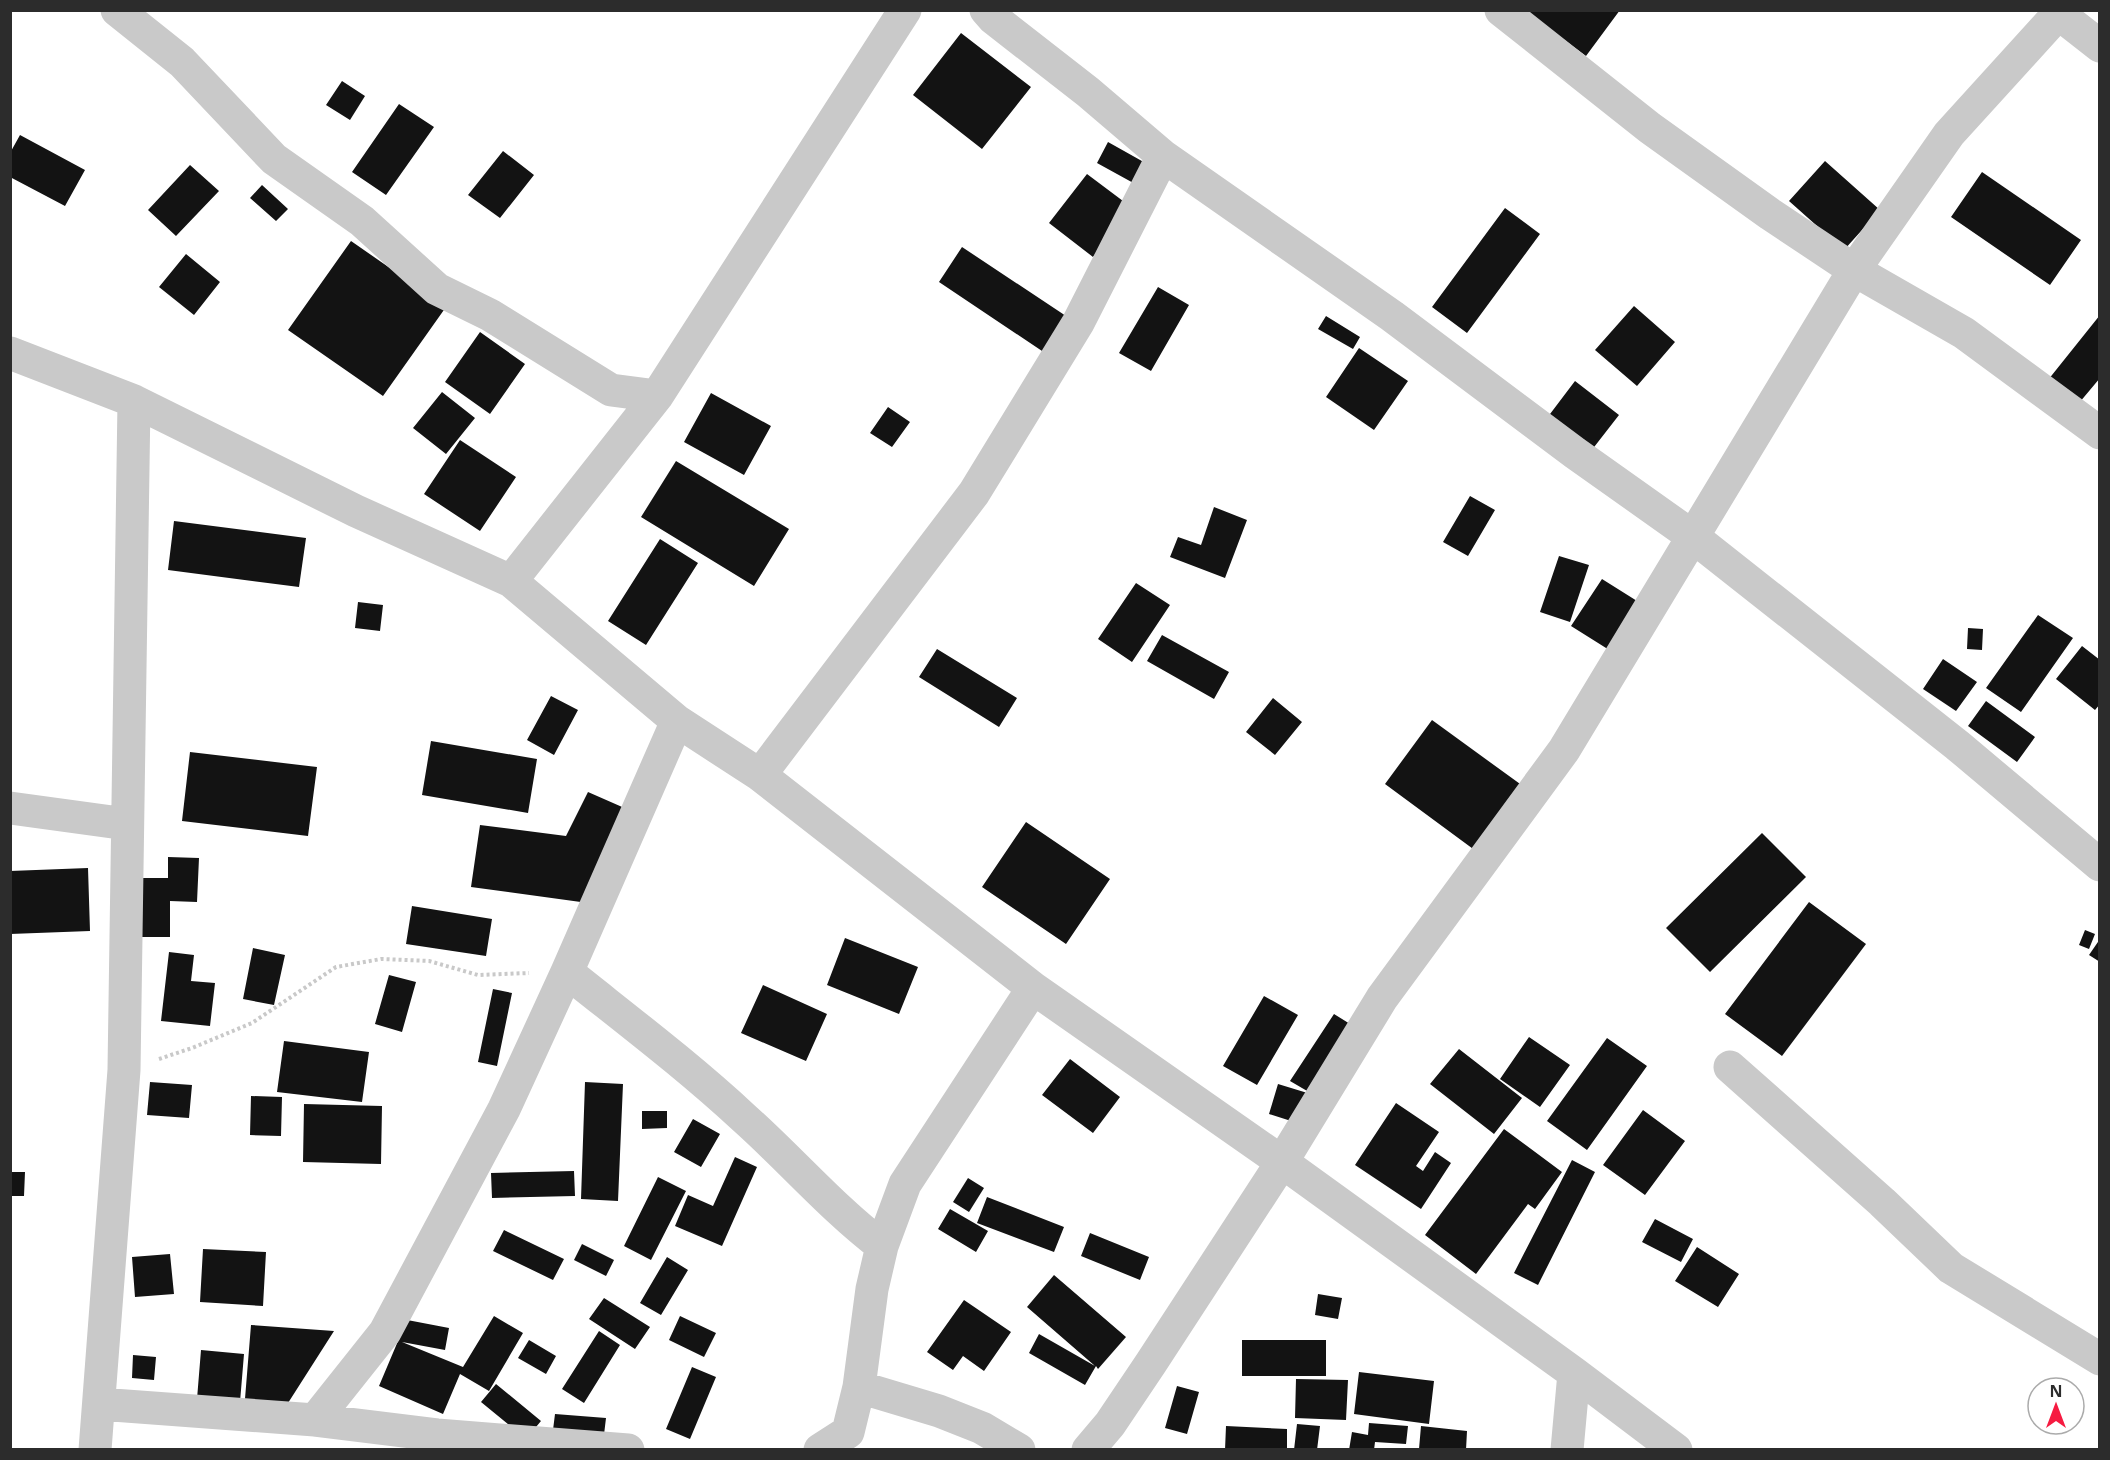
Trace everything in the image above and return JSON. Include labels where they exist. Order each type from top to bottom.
[{"type":"street","points":[[117,10],[182,62],[274,159],[362,221],[436,289],[490,315],[611,390],[657,396]]},
{"type":"street","points":[[511,581],[657,396],[905,10]]},
{"type":"street","points":[[986,10],[1163,156],[1392,316],[1575,453],[1692,536],[1957,745],[2100,865]]},
{"type":"street","points":[[1501,10],[1650,128],[1770,214],[1854,270],[1964,333],[2100,433]]},
{"type":"street","points":[[1088,1449],[1110,1424],[1151,1363],[1282,1162],[1382,998],[1564,750],[1854,270],[1949,134],[2057,12],[2100,46]]},
{"type":"street","points":[[760,775],[974,493],[1078,323],[1163,156]]},
{"type":"street","points":[[10,353],[134,401],[356,511],[511,581],[677,721],[760,775],[1033,987],[1282,1162],[1676,1449]]},
{"type":"street","points":[[95,1449],[124,1070],[134,401]]},
{"type":"street","points":[[315,1419],[385,1332],[504,1108],[567,972],[677,721]]},
{"type":"street","points":[[10,808],[127,824]]},
{"type":"street","points":[[567,972],[722,1097],[781,1151],[853,1224],[882,1246]]},
{"type":"street","points":[[820,1449],[846,1441],[859,1387],[872,1289],[882,1246],[905,1184],[1033,987]]},
{"type":"street","points":[[1730,1067],[1882,1202],[1951,1268],[2100,1359]]},
{"type":"street","points":[[1567,1449],[1574,1373]]},
{"type":"street","points":[[859,1387],[939,1411],[982,1428],[1018,1449]]},
{"type":"street","points":[[99,1404],[315,1419],[436,1435],[628,1449]]},
{"type":"path","points":[[124,1070],[192,1048],[252,1023],[336,967],[381,959],[429,961],[478,975],[567,972]]},
{"type":"building","points":[[1524,10],[1620,10],[1586,56]]},
{"type":"building","points":[[961,33],[1031,87],[982,149],[913,95]]},
{"type":"building","points":[[342,81],[365,96],[350,120],[326,105]]},
{"type":"building","points":[[399,104],[434,127],[386,195],[352,172]]},
{"type":"building","points":[[20,135],[85,170],[65,206],[10,177],[10,153]]},
{"type":"building","points":[[1108,142],[1149,165],[1137,185],[1097,163]]},
{"type":"building","points":[[503,151],[534,175],[500,218],[468,195]]},
{"type":"building","points":[[1825,161],[1880,210],[1844,250],[1789,201]]},
{"type":"building","points":[[190,165],[219,191],[176,236],[148,210]]},
{"type":"building","points":[[1982,172],[2081,240],[2050,285],[1951,217]]},
{"type":"building","points":[[1087,174],[1131,207],[1093,257],[1049,223]]},
{"type":"building","points":[[262,185],[288,209],[276,221],[250,198]]},
{"type":"building","points":[[1505,208],[1540,234],[1467,333],[1432,307]]},
{"type":"building","points":[[351,241],[446,307],[383,396],[288,330]]},
{"type":"building","points":[[962,247],[1069,318],[1045,353],[939,282]]},
{"type":"building","points":[[186,254],[220,282],[194,315],[159,287]]},
{"type":"building","points":[[1158,287],[1189,305],[1151,371],[1119,353]]},
{"type":"building","points":[[1634,306],[1675,342],[1637,386],[1595,350]]},
{"type":"building","points":[[2100,315],[2100,378],[2074,409],[2044,385]]},
{"type":"building","points":[[1326,316],[1360,337],[1353,349],[1318,329]]},
{"type":"building","points":[[480,332],[525,364],[490,414],[445,382]]},
{"type":"building","points":[[1359,348],[1408,381],[1374,430],[1326,397]]},
{"type":"building","points":[[1575,381],[1619,415],[1591,451],[1547,418]]},
{"type":"building","points":[[442,392],[475,418],[446,454],[413,428]]},
{"type":"building","points":[[711,393],[771,426],[744,475],[684,442]]},
{"type":"building","points":[[888,407],[910,422],[892,447],[870,433]]},
{"type":"building","points":[[460,440],[516,477],[480,531],[424,494]]},
{"type":"building","points":[[676,461],[789,529],[754,586],[641,517]]},
{"type":"building","points":[[1470,496],[1495,510],[1468,556],[1443,542]]},
{"type":"building","points":[[1214,507],[1247,520],[1225,578],[1170,557],[1178,537],[1201,545]]},
{"type":"building","points":[[174,521],[306,538],[299,587],[168,570]]},
{"type":"building","points":[[660,539],[698,563],[646,645],[608,621]]},
{"type":"building","points":[[1559,556],[1589,565],[1570,622],[1540,612]]},
{"type":"building","points":[[1602,579],[1645,606],[1614,653],[1571,626]]},
{"type":"building","points":[[1136,583],[1170,605],[1132,662],[1098,639]]},
{"type":"building","points":[[358,602],[383,605],[380,631],[355,628]]},
{"type":"building","points":[[2038,615],[2073,638],[2021,712],[1986,688]]},
{"type":"building","points":[[1968,628],[1983,629],[1982,650],[1967,649]]},
{"type":"building","points":[[1162,635],[1229,672],[1214,699],[1147,661]]},
{"type":"building","points":[[2082,646],[2100,660],[2100,704],[2095,710],[2056,679]]},
{"type":"building","points":[[937,649],[1017,698],[999,727],[919,677]]},
{"type":"building","points":[[1943,659],[1977,682],[1956,711],[1923,689]]},
{"type":"building","points":[[551,696],[578,710],[554,755],[527,740]]},
{"type":"building","points":[[1273,698],[1302,722],[1275,755],[1246,732]]},
{"type":"building","points":[[1986,701],[2035,737],[2017,762],[1968,726]]},
{"type":"building","points":[[1432,720],[1531,792],[1484,857],[1385,784]]},
{"type":"building","points":[[431,741],[537,759],[528,813],[422,795]]},
{"type":"building","points":[[190,752],[317,767],[308,836],[182,821]]},
{"type":"building","points":[[588,792],[629,810],[588,903],[471,887],[480,825],[566,836]]},
{"type":"building","points":[[1026,822],[1110,879],[1066,944],[982,887]]},
{"type":"building","points":[[1762,833],[1806,877],[1710,972],[1666,928]]},
{"type":"building","points":[[168,857],[199,858],[197,902],[170,901],[170,937],[142,937],[142,878],[168,878]]},
{"type":"building","points":[[88,868],[90,931],[10,934],[10,871]]},
{"type":"building","points":[[1809,902],[1866,944],[1782,1056],[1725,1014]]},
{"type":"building","points":[[412,906],[492,919],[486,956],[406,944]]},
{"type":"building","points":[[2085,930],[2095,934],[2089,949],[2079,945]]},
{"type":"building","points":[[845,938],[918,967],[899,1014],[827,985]]},
{"type":"building","points":[[2100,939],[2100,962],[2089,955]]},
{"type":"building","points":[[253,948],[285,955],[274,1005],[243,999]]},
{"type":"building","points":[[169,952],[194,955],[191,981],[215,983],[210,1026],[161,1021]]},
{"type":"building","points":[[389,975],[416,982],[402,1032],[375,1024]]},
{"type":"building","points":[[763,985],[827,1014],[806,1061],[741,1033]]},
{"type":"building","points":[[493,989],[512,993],[497,1066],[478,1062]]},
{"type":"building","points":[[1264,996],[1298,1015],[1257,1085],[1223,1066]]},
{"type":"building","points":[[1334,1014],[1371,1037],[1316,1129],[1269,1114],[1278,1084],[1314,1095],[1290,1081]]},
{"type":"building","points":[[1529,1037],[1570,1065],[1540,1107],[1500,1079]]},
{"type":"building","points":[[1607,1038],[1647,1066],[1587,1150],[1547,1121]]},
{"type":"building","points":[[284,1041],[369,1052],[362,1102],[277,1092]]},
{"type":"building","points":[[1459,1049],[1522,1098],[1494,1134],[1430,1084]]},
{"type":"building","points":[[1070,1059],[1120,1097],[1093,1133],[1042,1095]]},
{"type":"building","points":[[150,1082],[192,1085],[189,1118],[147,1115]]},
{"type":"building","points":[[585,1082],[623,1084],[618,1201],[581,1199]]},
{"type":"building","points":[[251,1096],[282,1097],[281,1136],[250,1135]]},
{"type":"building","points":[[1396,1103],[1439,1132],[1416,1166],[1423,1171],[1435,1152],[1451,1163],[1421,1209],[1355,1165]]},
{"type":"building","points":[[304,1104],[382,1106],[381,1164],[303,1162]]},
{"type":"building","points":[[1643,1110],[1685,1141],[1645,1195],[1603,1165]]},
{"type":"building","points":[[642,1111],[667,1111],[667,1128],[642,1129]]},
{"type":"building","points":[[693,1119],[720,1134],[701,1167],[674,1152]]},
{"type":"building","points":[[1504,1129],[1562,1172],[1535,1209],[1528,1204],[1476,1274],[1425,1235]]},
{"type":"building","points":[[735,1157],[757,1167],[722,1246],[675,1226],[688,1195],[713,1206]]},
{"type":"building","points":[[1572,1160],[1595,1172],[1538,1285],[1514,1273]]},
{"type":"building","points":[[574,1171],[575,1196],[492,1198],[491,1173]]},
{"type":"building","points":[[10,1172],[25,1172],[24,1196],[10,1196]]},
{"type":"building","points":[[658,1177],[686,1191],[651,1260],[624,1246]]},
{"type":"building","points":[[968,1178],[984,1188],[969,1212],[953,1202]]},
{"type":"building","points":[[987,1197],[1064,1227],[1054,1252],[977,1223]]},
{"type":"building","points":[[950,1209],[988,1231],[976,1252],[938,1229]]},
{"type":"building","points":[[1655,1219],[1693,1239],[1681,1262],[1642,1242]]},
{"type":"building","points":[[504,1230],[564,1259],[553,1280],[493,1251]]},
{"type":"building","points":[[1090,1233],[1149,1257],[1140,1280],[1081,1256]]},
{"type":"building","points":[[582,1244],[614,1260],[606,1276],[574,1260]]},
{"type":"building","points":[[1697,1247],[1739,1274],[1718,1307],[1675,1281]]},
{"type":"building","points":[[203,1249],[266,1252],[263,1306],[200,1302]]},
{"type":"building","points":[[170,1254],[174,1294],[135,1297],[132,1257]]},
{"type":"building","points":[[667,1257],[688,1270],[661,1315],[640,1303]]},
{"type":"building","points":[[1054,1275],[1126,1337],[1098,1369],[1096,1366],[1085,1385],[1029,1353],[1039,1334],[1095,1366],[1027,1307]]},
{"type":"building","points":[[1318,1294],[1342,1298],[1338,1319],[1315,1315]]},
{"type":"building","points":[[604,1298],[650,1327],[635,1349],[589,1319]]},
{"type":"building","points":[[964,1300],[1011,1332],[984,1371],[963,1356],[953,1370],[927,1352]]},
{"type":"building","points":[[494,1316],[523,1333],[489,1391],[460,1374],[443,1414],[379,1386],[398,1341],[402,1319],[449,1328],[445,1350],[402,1342],[463,1367]]},
{"type":"building","points":[[680,1316],[716,1333],[704,1357],[669,1340]]},
{"type":"building","points":[[251,1325],[334,1331],[281,1414],[244,1411]]},
{"type":"building","points":[[599,1331],[620,1345],[584,1403],[562,1389]]},
{"type":"building","points":[[529,1340],[556,1356],[546,1374],[518,1358]]},
{"type":"building","points":[[1242,1340],[1326,1340],[1326,1376],[1242,1376]]},
{"type":"building","points":[[201,1350],[244,1354],[240,1402],[197,1399]]},
{"type":"building","points":[[133,1355],[156,1357],[154,1380],[132,1378]]},
{"type":"building","points":[[692,1367],[716,1377],[690,1439],[666,1429]]},
{"type":"building","points":[[1359,1372],[1434,1381],[1429,1424],[1354,1414]]},
{"type":"building","points":[[1296,1379],[1348,1380],[1346,1420],[1295,1418]]},
{"type":"building","points":[[496,1384],[541,1421],[526,1439],[481,1402]]},
{"type":"building","points":[[1177,1386],[1199,1392],[1187,1434],[1165,1428]]},
{"type":"building","points":[[555,1414],[606,1418],[603,1443],[552,1438]]},
{"type":"building","points":[[1369,1423],[1408,1426],[1406,1444],[1375,1442],[1374,1450],[1349,1450],[1352,1432],[1368,1435]]},
{"type":"building","points":[[1297,1424],[1320,1426],[1317,1450],[1294,1450]]},
{"type":"building","points":[[1226,1426],[1287,1429],[1287,1450],[1225,1450]]},
{"type":"building","points":[[1421,1426],[1467,1431],[1466,1450],[1419,1449]]}]
